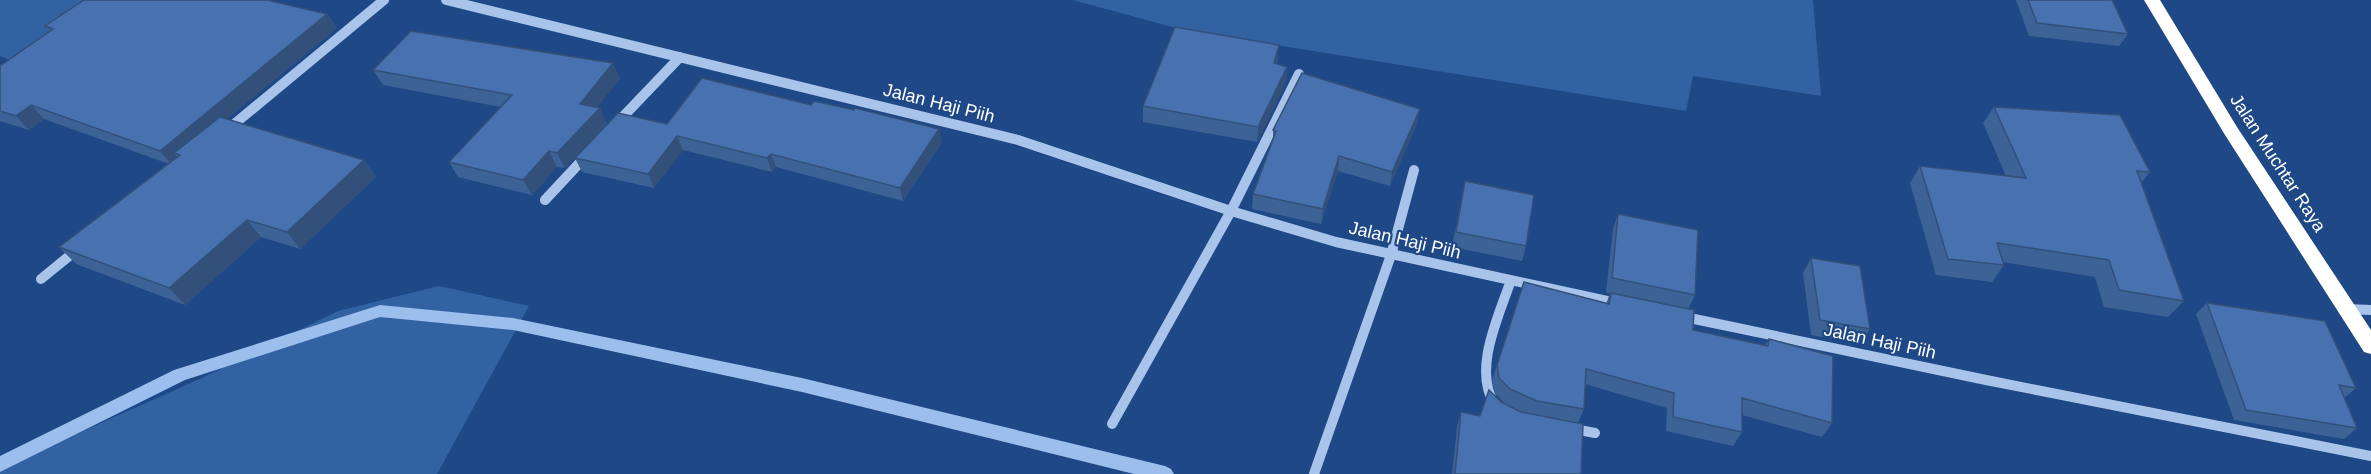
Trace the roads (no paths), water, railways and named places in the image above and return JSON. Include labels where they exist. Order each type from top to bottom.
[{"type":"highway","name":"Jalan Muchtar Raya","points":[[2152,0],[2231,131],[2371,346]]},
{"type":"street","points":[[217,138],[384,0]]},
{"type":"street","name":"Jalan Haji Piih","points":[[446,0],[1018,140],[1231,211],[1391,255],[1637,307]]},
{"type":"street","points":[[609,132],[680,57]]},
{"type":"street","points":[[1113,424],[1231,211],[1299,74]]},
{"type":"street","points":[[545,200],[593,149]]},
{"type":"street","points":[[1314,474],[1391,255],[1414,170]]},
{"type":"street","points":[[40,279],[87,242]]},
{"type":"street","points":[[1502,411],[1490,401],[1485,388],[1485,371],[1511,280]]},
{"type":"street","points":[[2347,309],[2371,310]]},
{"type":"street","name":"Jalan Haji Piih","points":[[1670,314],[2371,456]]},
{"type":"street","points":[[1552,425],[1595,433]]},
{"type":"waterway","points":[[0,464],[180,375],[380,311],[513,324],[802,385],[1165,474]]}]
